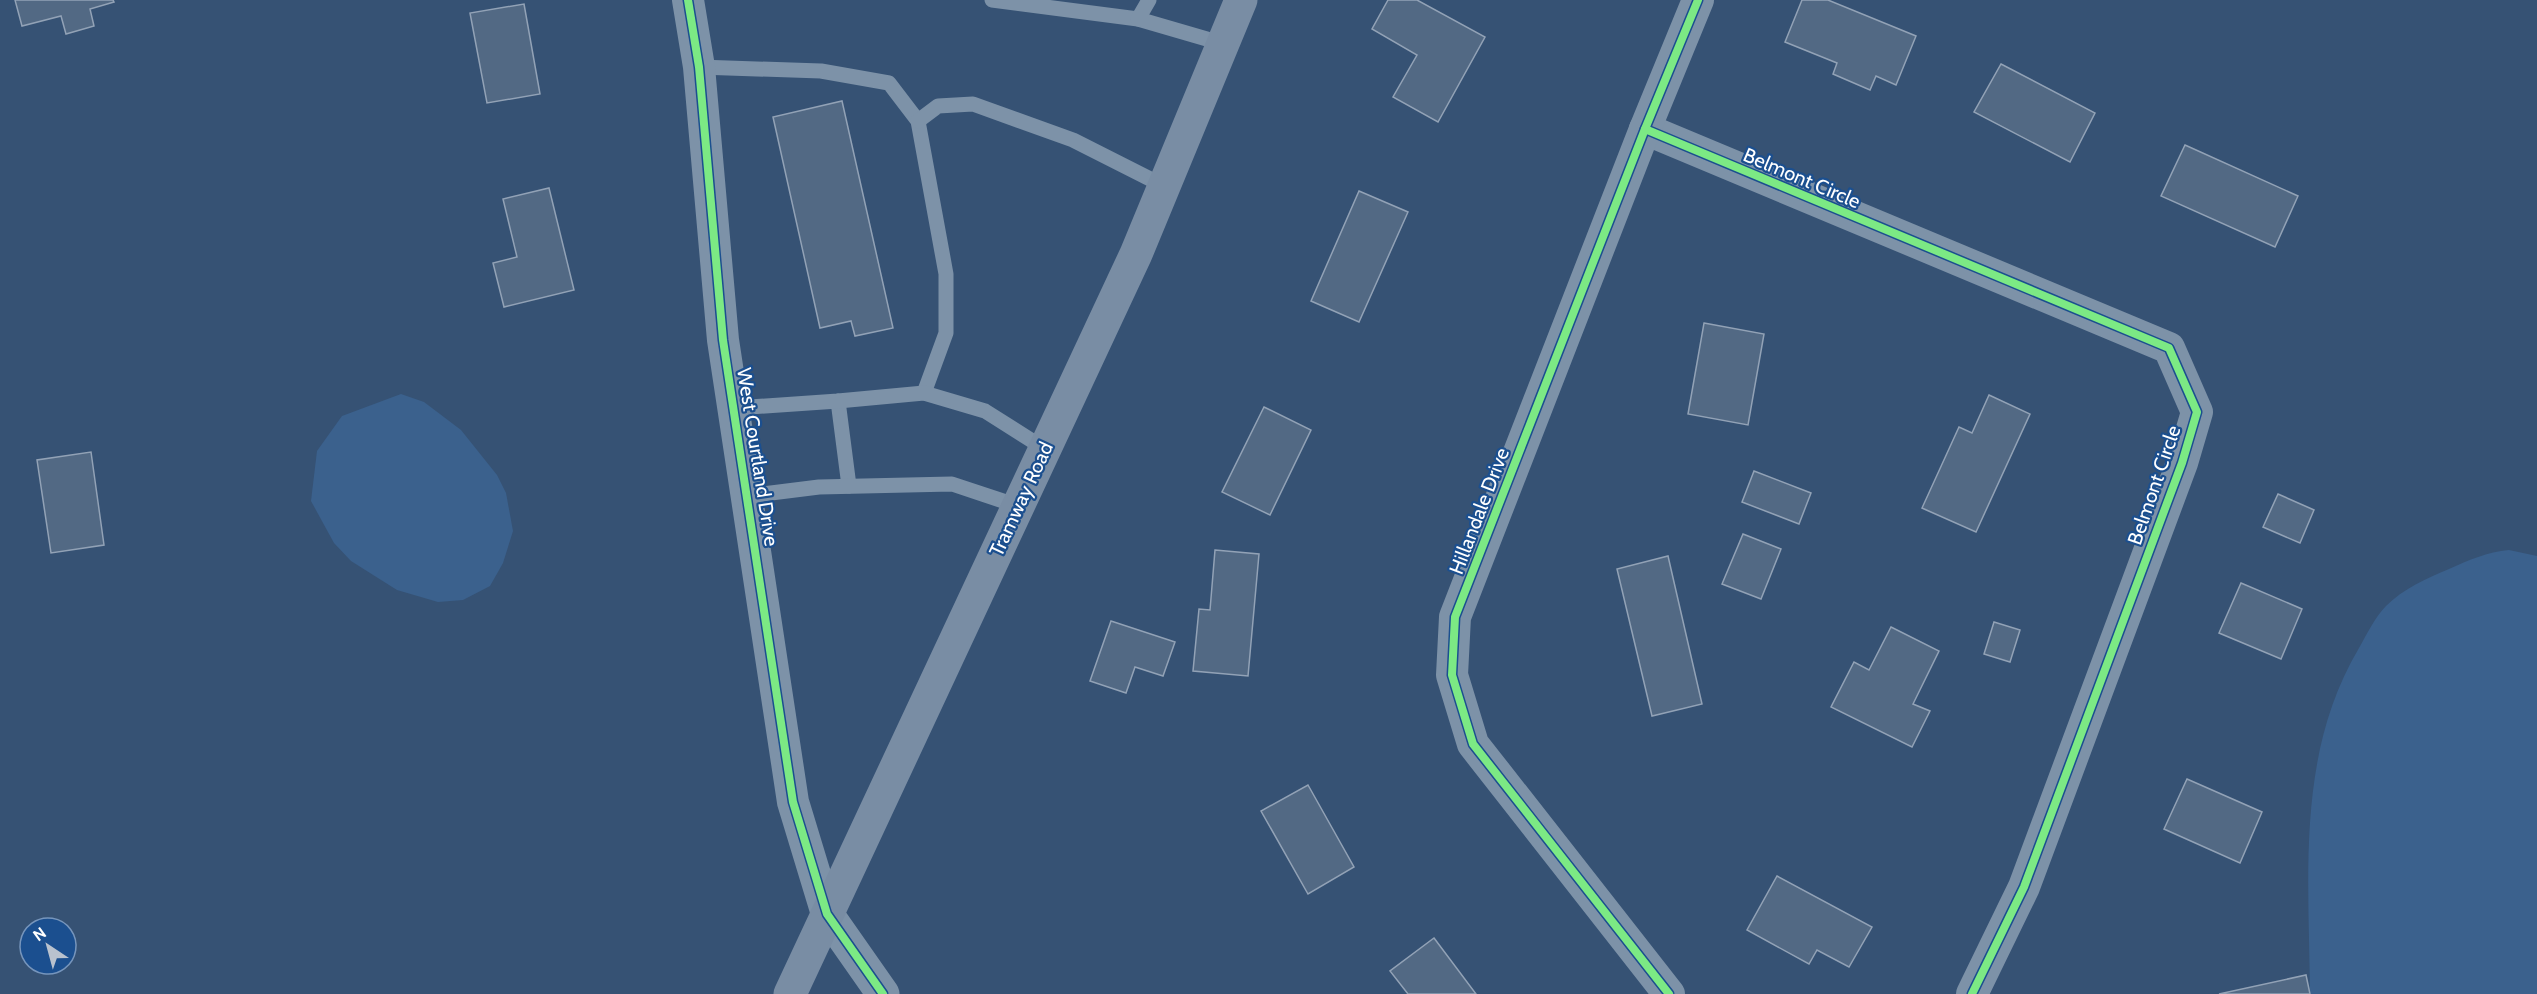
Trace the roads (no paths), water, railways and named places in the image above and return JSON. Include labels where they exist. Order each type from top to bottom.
[{"type":"main road","name":"Tramway Road","points":[[790,994],[1136,254],[1241,0]]},
{"type":"street","name":"West Courtland Drive","points":[[688,0],[699,67],[723,340],[794,802],[826,914]]},
{"type":"street","name":"Hillandale Drive","points":[[1669,994],[1473,744],[1452,675],[1455,617],[1645,129],[1698,0]]},
{"type":"street","name":"Belmont Circle","points":[[1645,129],[2169,348],[2197,411],[2178,475],[2024,887],[1972,994]]},
{"type":"street","points":[[826,914],[883,994]]},
{"type":"lane","points":[[992,0],[1138,19],[1224,44]]},
{"type":"lane","points":[[1138,19],[1149,0]]},
{"type":"lane","points":[[699,67],[821,71],[889,82],[918,122],[946,274],[946,333],[924,393]]},
{"type":"lane","points":[[918,122],[938,106],[973,104],[1073,140],[1164,186]]},
{"type":"lane","points":[[735,408],[924,393],[985,411],[1045,449]]},
{"type":"lane","points":[[838,401],[849,486]]},
{"type":"lane","points":[[747,496],[849,486],[952,484],[1018,506]]},
{"type":"water","points":[[401,394],[424,402],[461,430],[497,475],[506,493],[513,531],[503,563],[490,586],[463,600],[438,602],[397,590],[351,561],[334,543],[311,501],[317,451],[342,416]]},
{"type":"water","points":[[2509,550],[2537,556],[2537,994],[2310,994],[2308,860],[2310,816],[2325,730],[2339,688],[2371,626],[2382,610],[2400,594],[2432,576],[2464,563]]}]
